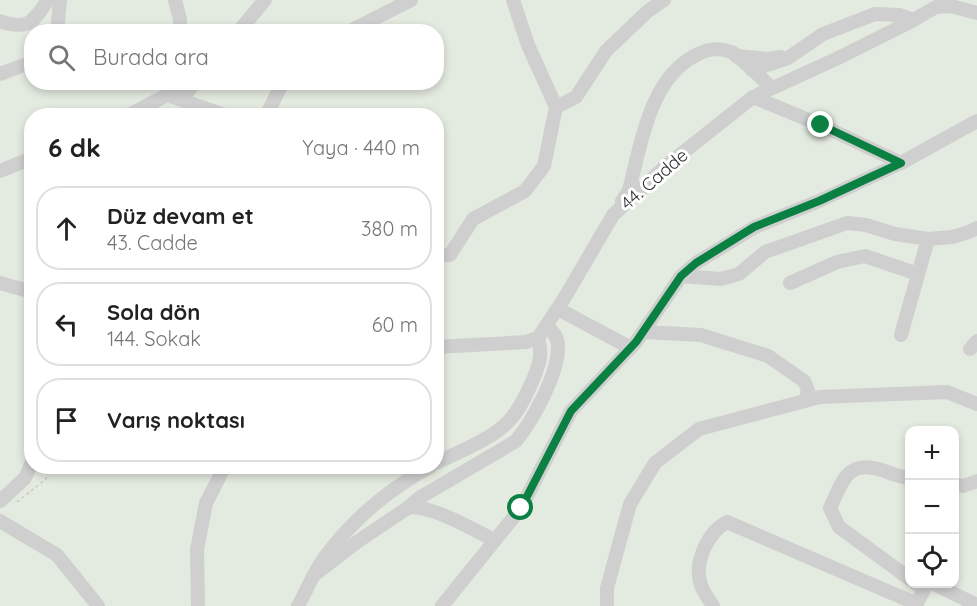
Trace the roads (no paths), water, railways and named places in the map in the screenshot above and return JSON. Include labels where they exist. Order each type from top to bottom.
[{"type":"lane","points":[[28,24],[48,0]]},
{"type":"lane","points":[[58,24],[60,0]]},
{"type":"lane","points":[[175,0],[180,24]]},
{"type":"lane","points":[[245,24],[265,0]]},
{"type":"lane","points":[[364,24],[411,0]]},
{"type":"lane","points":[[444,255],[450,255],[473,219],[525,191],[544,166],[556,107],[528,45],[513,0]]},
{"type":"lane","points":[[556,107],[576,97],[606,51],[648,11],[664,0]]},
{"type":"lane","name":"44. Cadde","points":[[542,332],[613,215],[666,166],[753,97],[914,20],[936,7],[951,6],[977,13]]},
{"type":"lane","points":[[752,70],[764,68],[792,55],[823,34],[876,14],[900,15],[914,20]]},
{"type":"lane","points":[[0,21],[16,27],[24,25]]},
{"type":"lane","points":[[613,215],[629,190],[650,112],[663,87],[684,61],[711,48],[732,52],[772,88]]},
{"type":"lane","points":[[736,56],[768,59],[792,55]]},
{"type":"lane","points":[[0,74],[24,65]]},
{"type":"lane","points":[[167,95],[170,90]]},
{"type":"lane","points":[[142,108],[167,95],[186,93],[188,90]]},
{"type":"lane","points":[[270,108],[279,90]]},
{"type":"lane","points":[[167,95],[205,108]]},
{"type":"lane","points":[[753,97],[821,125],[901,163]]},
{"type":"lane","points":[[442,606],[521,508],[571,411],[631,348],[681,276],[696,263],[754,227],[819,201],[901,163],[977,121]]},
{"type":"lane","points":[[0,171],[24,161]]},
{"type":"lane","points":[[681,276],[721,279],[739,274],[765,252],[847,223],[928,239],[952,237],[977,228]]},
{"type":"lane","points":[[901,335],[928,239]]},
{"type":"lane","points":[[790,283],[837,262],[865,256],[918,274]]},
{"type":"lane","points":[[0,283],[24,290]]},
{"type":"lane","points":[[558,309],[631,348]]},
{"type":"lane","points":[[444,459],[496,431],[509,421],[526,394],[538,368],[542,352],[542,332]]},
{"type":"lane","points":[[314,574],[419,498],[516,441],[527,427],[544,395],[556,362],[558,346],[555,334],[542,332],[526,342],[444,347]]},
{"type":"lane","points":[[644,332],[701,335],[768,356],[804,381],[808,390],[805,401]]},
{"type":"lane","points":[[608,606],[607,588],[630,504],[655,463],[699,429],[820,397],[947,392],[977,404]]},
{"type":"lane","points":[[905,478],[877,468],[862,466],[845,474],[830,508],[838,527],[905,575]]},
{"type":"lane","points":[[0,501],[27,474]]},
{"type":"lane","points":[[196,604],[197,550],[206,503],[221,474]]},
{"type":"lane","points":[[298,606],[324,558],[363,513],[416,474]]},
{"type":"lane","points":[[959,485],[977,481]]},
{"type":"lane","points":[[409,507],[417,506],[446,517],[495,540]]},
{"type":"lane","points":[[1,522],[57,555],[98,606]]},
{"type":"lane","points":[[713,606],[700,583],[700,560],[716,528],[727,522],[920,604],[924,590],[921,588]]},
{"type":"lane","points":[[942,588],[977,605]]}]
